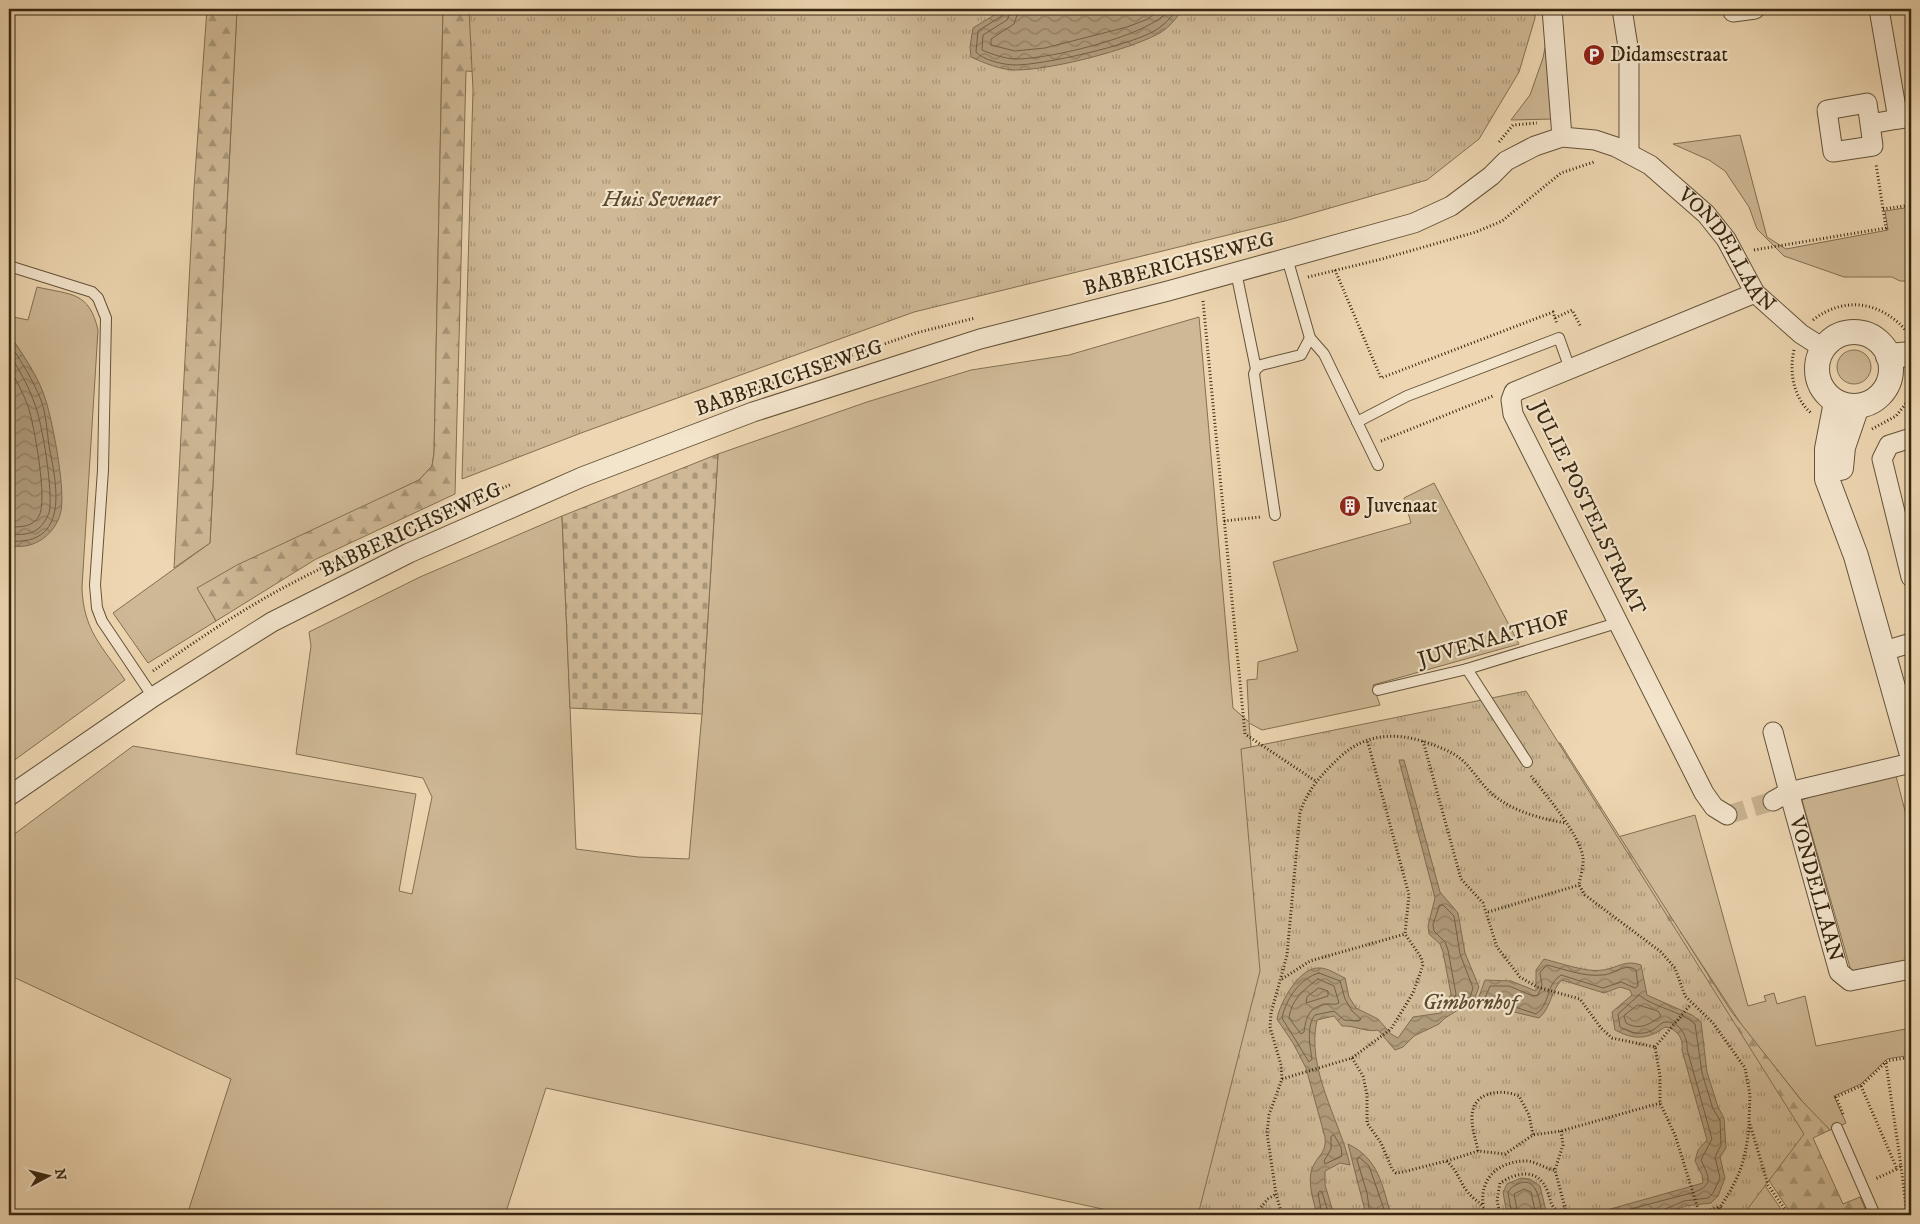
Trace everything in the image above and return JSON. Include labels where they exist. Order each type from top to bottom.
[{"type":"street","points":[[1552,9],[1562,137]]},
{"type":"street","points":[[1622,9],[1630,53],[1629,153]]},
{"type":"street","points":[[1733,12],[1755,9]]},
{"type":"street","points":[[1870,124],[1904,118],[1879,9]]},
{"type":"street","points":[[1867,103],[1870,124],[1874,146],[1833,152],[1827,110],[1867,103]]},
{"type":"street","name":"BABBERICHSEWEG","points":[[9,796],[153,697],[272,622],[408,553],[582,477],[753,412],[980,338],[1236,272],[1414,223],[1451,206],[1491,176],[1506,161],[1535,146],[1562,137],[1588,138],[1629,153]]},
{"type":"street","name":"VONDELLAAN","points":[[1629,153],[1650,165],[1706,214],[1726,239],[1755,293],[1801,334],[1823,348]]},
{"type":"street","name":"JULIE POSTELSTRAAT","points":[[1727,816],[1714,807],[1704,793],[1620,622],[1514,414],[1511,400],[1514,392],[1755,293]]},
{"type":"street","points":[[1858,332],[1877,340],[1900,365],[1878,397],[1846,404],[1828,396],[1818,378],[1818,357],[1823,348],[1838,335],[1858,332]]},
{"type":"street","points":[[1846,404],[1830,426],[1826,468],[1827,480],[1856,556],[1911,751]]},
{"type":"street","points":[[1911,438],[1889,445],[1884,451],[1882,465],[1911,577]]},
{"type":"street","points":[[1884,651],[1911,643]]},
{"type":"street","name":"VONDELLAAN","points":[[1773,732],[1781,796],[1839,972],[1850,980],[1911,969]]},
{"type":"street","name":"VONDELLAAN","points":[[1781,796],[1911,763]]},
{"type":"lane","points":[[1287,258],[1310,338],[1324,354],[1378,465]]},
{"type":"lane","points":[[9,266],[92,292],[102,307],[107,335],[103,470],[95,585],[97,608],[102,621],[153,697]]},
{"type":"lane","points":[[1236,272],[1256,369],[1254,374],[1275,515]]},
{"type":"lane","points":[[1256,369],[1261,365],[1301,355],[1310,338]]},
{"type":"lane","points":[[1357,422],[1407,396],[1559,338],[1570,369]]},
{"type":"lane","name":"JUVENAATHOF","points":[[1378,690],[1467,669],[1620,622]]},
{"type":"lane","points":[[1467,669],[1527,762]]},
{"type":"lane","points":[[1838,1128],[1875,1215]]},
{"type":"path","points":[[1734,254],[1886,228],[1874,146]]},
{"type":"path","points":[[1293,280],[1438,244],[1476,232],[1502,220],[1561,173],[1590,162],[1597,162]]},
{"type":"path","points":[[1883,209],[1911,205]]},
{"type":"path","points":[[1334,270],[1381,378],[1553,312],[1559,329],[1559,338]]},
{"type":"path","points":[[1202,281],[1245,734],[1317,782]]},
{"type":"path","points":[[1847,304],[1861,304],[1888,313],[1899,322],[1911,339]]},
{"type":"path","points":[[1555,318],[1572,310],[1582,327]]},
{"type":"path","points":[[1369,446],[1497,394],[1514,392]]},
{"type":"path","points":[[1224,521],[1275,515]]},
{"type":"path","points":[[1282,1215],[1276,1194],[1267,1134],[1269,1116],[1282,1080],[1281,1065],[1270,1027],[1271,1013],[1282,980],[1287,955],[1300,813],[1304,799],[1343,754],[1367,739],[1395,735],[1423,741],[1460,758],[1492,794],[1540,819],[1566,822]]},
{"type":"path","points":[[1282,1080],[1352,1058],[1380,1038],[1391,1029],[1413,993],[1423,966],[1422,957],[1405,934],[1409,895],[1367,739]]},
{"type":"path","points":[[1423,741],[1461,880],[1483,903],[1488,912],[1497,947],[1520,977],[1537,987],[1554,990],[1580,999],[1601,1028],[1612,1038],[1655,1048]]},
{"type":"path","points":[[1527,762],[1527,770],[1566,822],[1582,852],[1584,861],[1579,885],[1586,896],[1661,952],[1675,968],[1685,996],[1691,1004],[1713,1023],[1745,1068],[1750,1095],[1750,1120],[1744,1163],[1737,1182],[1715,1215]]},
{"type":"path","points":[[1488,912],[1579,885]]},
{"type":"path","points":[[1282,980],[1310,961],[1405,934]]},
{"type":"path","points":[[1655,1048],[1691,1004]]},
{"type":"path","points":[[1655,1048],[1660,1076],[1660,1103],[1674,1134],[1698,1212]]},
{"type":"path","points":[[1352,1058],[1363,1076],[1367,1123],[1381,1143],[1392,1169],[1396,1173],[1478,1151],[1506,1154],[1534,1135],[1561,1131],[1660,1103]]},
{"type":"path","points":[[1838,1128],[1847,1123],[1836,1097],[1861,1086],[1886,1062],[1911,1058]]},
{"type":"path","points":[[1886,1062],[1907,1215]]},
{"type":"path","points":[[1861,1086],[1897,1169]]},
{"type":"path","points":[[1478,1151],[1472,1116],[1474,1105],[1492,1092],[1505,1091],[1519,1096],[1529,1115],[1534,1135]]},
{"type":"path","points":[[1750,1120],[1768,1185],[1789,1215]]},
{"type":"path","points":[[1561,1131],[1563,1145],[1555,1170],[1567,1215]]},
{"type":"path","points":[[1446,1161],[1454,1167],[1467,1191],[1483,1204]]},
{"type":"path","points":[[1486,1215],[1483,1204],[1485,1180],[1494,1172],[1513,1163],[1526,1161],[1555,1170]]},
{"type":"path","points":[[1862,1185],[1900,1166]]},
{"type":"path","points":[[1500,1215],[1497,1200],[1500,1184],[1517,1174],[1528,1173],[1538,1177],[1547,1190],[1553,1208],[1558,1211],[1565,1209]]},
{"type":"path","points":[[1254,1215],[1268,1199],[1276,1194]]},
{"type":"path","points":[[1690,1215],[1720,1207]]},
{"type":"path","points":[[1720,1207],[1728,1215]]},
{"type":"green space","points":[[207,9],[237,9],[210,543],[174,568],[194,188]]},
{"type":"green space","points":[[237,9],[443,9],[434,453],[432,466],[419,480],[198,588],[216,621],[148,663],[113,613],[210,543]]},
{"type":"green space","points":[[443,9],[1004,9],[578,78],[466,71],[455,494],[316,559],[216,621],[197,588],[237,565],[419,480],[432,466],[434,453]]},
{"type":"green space","name":"Huis Sevenaer","points":[[469,9],[1535,9],[1535,18],[1519,72],[1479,139],[1427,180],[1285,221],[914,312],[581,433],[462,479],[473,90]]},
{"type":"green space","points":[[1548,32],[1553,119],[1511,120],[1530,95],[1543,58]]},
{"type":"green space","points":[[1740,135],[1767,237],[1786,249],[1888,230],[1885,211],[1911,207],[1911,281],[1900,281],[1892,277],[1844,277],[1784,256],[1757,229],[1749,207],[1725,171],[1709,160],[1673,144]]},
{"type":"green space","points":[[37,287],[69,294],[84,301],[94,317],[98,330],[82,587],[83,602],[95,637],[125,680],[9,764],[9,545],[13,546],[31,368],[9,334],[9,316],[28,320]]},
{"type":"green space","points":[[1199,317],[1233,708],[1249,722],[1247,680],[1257,679],[1258,662],[1298,651],[1273,562],[1411,523],[1404,498],[1434,483],[1519,644],[1373,685],[1380,705],[1262,730],[1249,723],[1269,952],[1206,1215],[1130,1215],[546,1088],[505,1215],[187,1215],[231,1079],[9,975],[9,838],[133,746],[416,794],[399,891],[412,894],[432,797],[423,778],[296,754],[311,646],[309,632],[420,577],[562,516],[576,849],[638,857],[689,859],[702,714],[718,454],[867,402],[971,370],[1069,355]]},
{"type":"green space","points":[[1854,350],[1861,351],[1866,355],[1870,360],[1870,374],[1866,379],[1861,383],[1854,384],[1847,383],[1842,379],[1838,374],[1837,367],[1838,360],[1842,355],[1847,351]]},
{"type":"green space","points":[[718,454],[702,714],[570,708],[562,516]]},
{"type":"green space","name":"Gimbornhof","points":[[1526,691],[1804,1134],[1743,1215],[1198,1215],[1260,971],[1241,749]]},
{"type":"green space","points":[[1527,741],[1560,743],[1731,1011],[1801,1100],[1830,1130],[1813,1138],[1843,1204],[1860,1197],[1868,1215],[1792,1215],[1770,1182],[1752,1120]]},
{"type":"green space","points":[[1896,776],[1911,834],[1911,960],[1851,971],[1802,800],[1848,783]]},
{"type":"green space","points":[[1695,815],[1748,1006],[1766,1001],[1764,996],[1774,993],[1777,1004],[1805,996],[1816,1046],[1911,1028],[1911,1055],[1887,1059],[1861,1084],[1834,1096],[1846,1123],[1830,1130],[1814,1116],[1743,1027],[1618,837]]},
{"type":"green space","points":[[1751,1132],[1766,1187],[1785,1215],[1738,1215]]},
{"type":"water","points":[[1004,9],[1183,9],[1171,24],[1160,33],[1126,47],[1048,67],[1010,70],[987,64],[971,57],[970,47],[973,28]]},
{"type":"water","points":[[9,334],[35,375],[43,392],[52,426],[62,492],[62,505],[57,523],[47,536],[25,546],[9,545]]},
{"type":"water","points":[[1399,760],[1404,760],[1440,892],[1458,913],[1465,953],[1479,987],[1474,1000],[1445,1018],[1439,1024],[1414,1036],[1403,1047],[1395,1050],[1378,1030],[1342,1026],[1334,1016],[1317,1020],[1315,1038],[1316,1057],[1320,1075],[1350,1165],[1340,1163],[1325,1171],[1325,1185],[1334,1215],[1317,1215],[1310,1180],[1314,1164],[1325,1147],[1325,1137],[1306,1068],[1293,1043],[1277,1019],[1282,1004],[1292,986],[1305,973],[1313,969],[1323,968],[1330,970],[1345,978],[1349,997],[1356,1008],[1378,1019],[1391,1034],[1398,1038],[1413,1017],[1441,1013],[1451,994],[1443,952],[1440,944],[1429,934],[1428,926],[1435,898]]},
{"type":"water","points":[[1544,959],[1597,971],[1626,963],[1641,965],[1647,995],[1692,1015],[1701,1022],[1707,1072],[1718,1107],[1724,1118],[1726,1148],[1720,1157],[1725,1178],[1718,1196],[1711,1203],[1685,1206],[1669,1213],[1654,1215],[1589,1215],[1703,1183],[1702,1175],[1695,1161],[1698,1150],[1707,1140],[1682,1050],[1682,1041],[1678,1034],[1673,1029],[1665,1027],[1652,1034],[1640,1037],[1628,1036],[1615,1030],[1612,1012],[1632,995],[1630,990],[1620,987],[1604,993],[1562,980],[1539,1018],[1514,1012],[1508,1003],[1487,1005],[1477,1002],[1485,980],[1511,981],[1536,991],[1536,970]]},
{"type":"water","points":[[1348,1144],[1367,1157],[1373,1165],[1382,1183],[1391,1215],[1366,1215]]},
{"type":"water","points":[[1521,1178],[1530,1179],[1540,1186],[1547,1215],[1507,1215],[1503,1192],[1507,1184]]},
{"type":"tunnel","points":[[1727,815],[1773,801]]},
{"type":"place","name":"Didamsestraat","points":[[1594,55]]},
{"type":"place","name":"Juvenaat","points":[[1350,506]]}]
